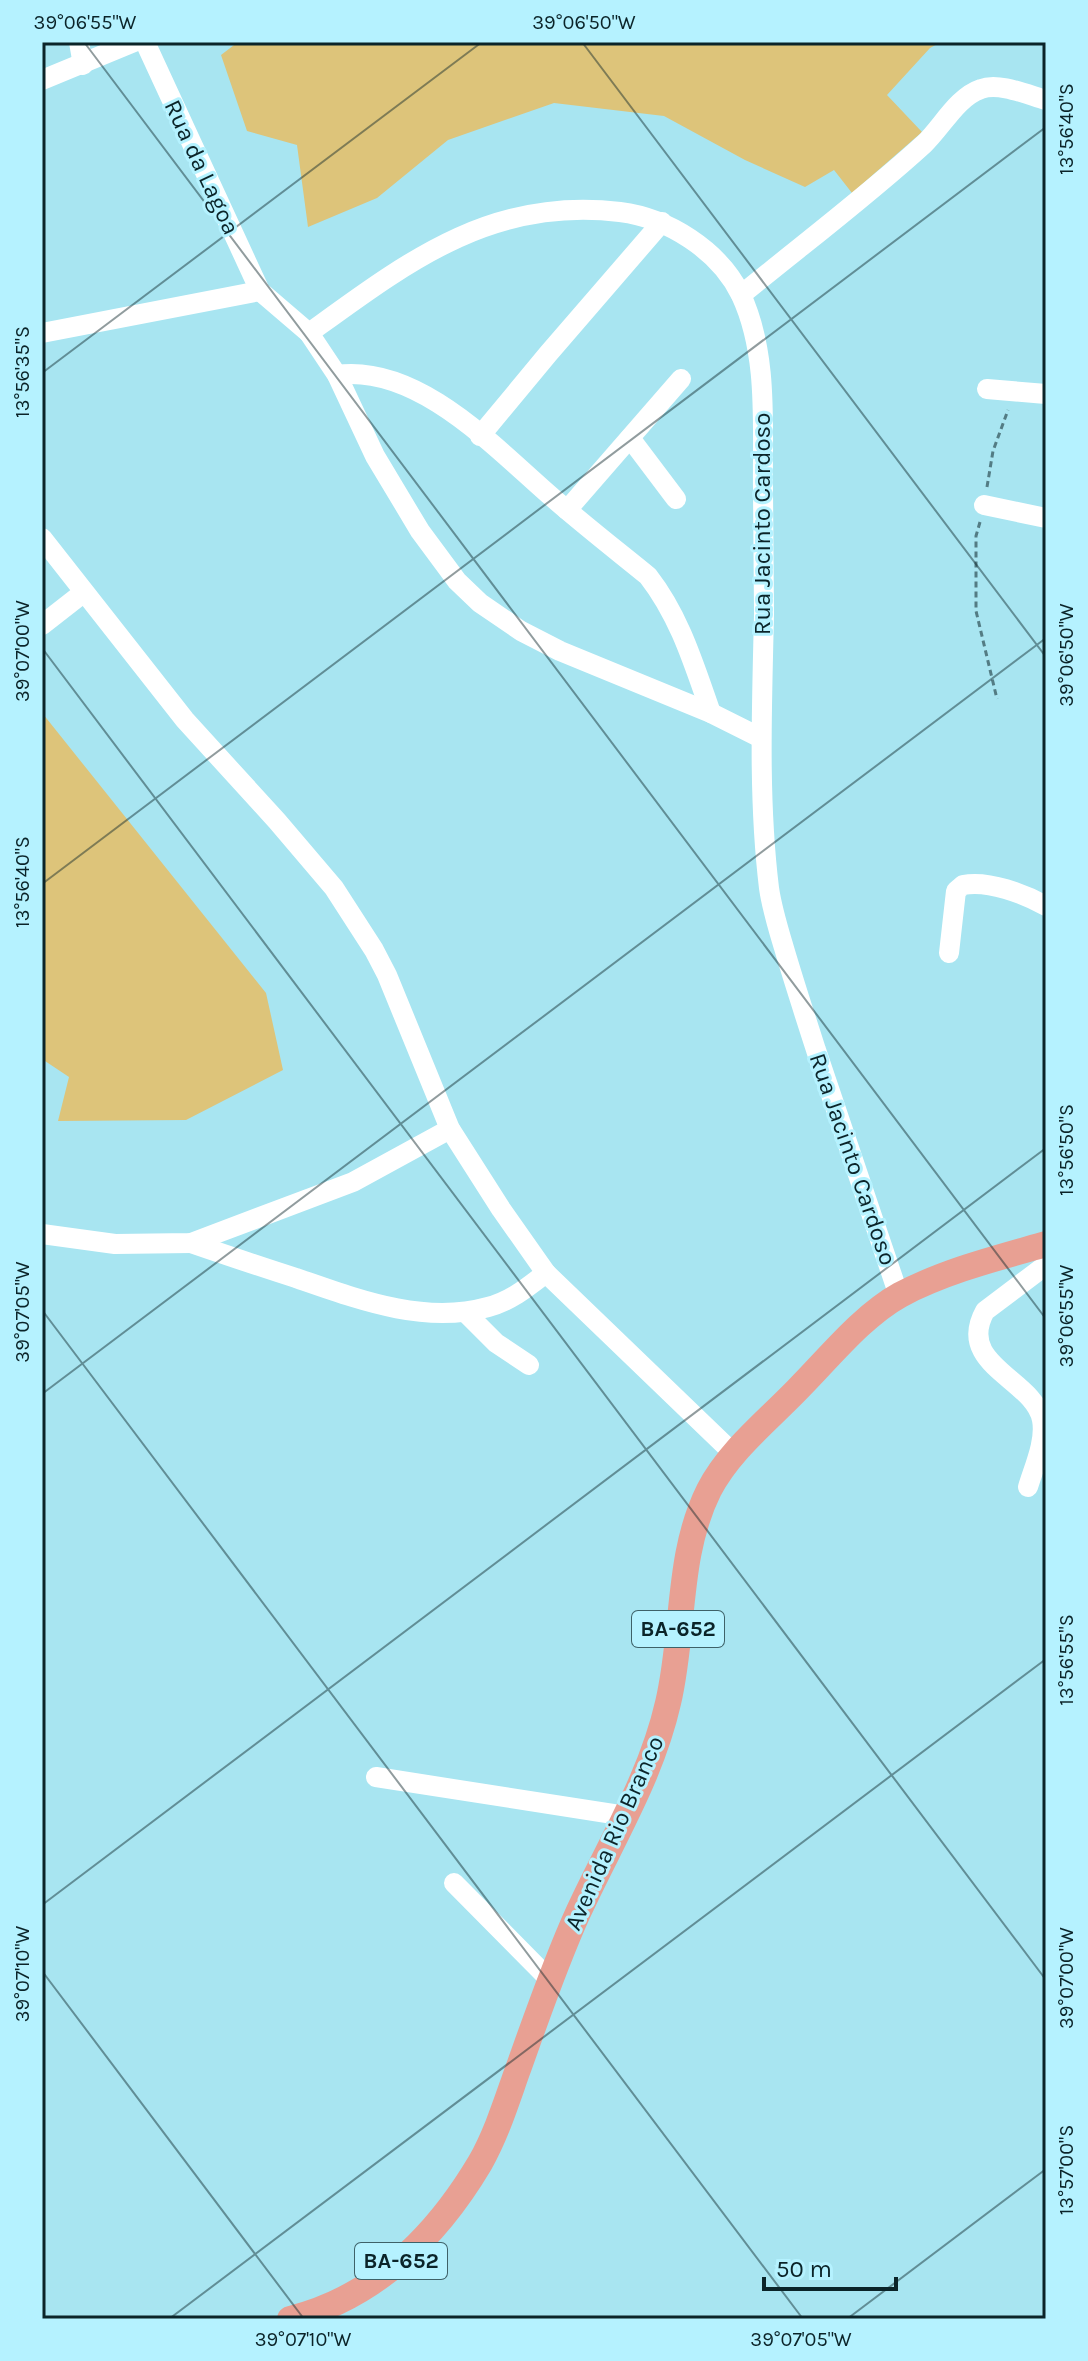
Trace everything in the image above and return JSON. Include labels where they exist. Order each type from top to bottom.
[{"type":"main road","name":"Avenida Rio Branco","points":[[290,2319],[313,2313],[355,2294],[394,2268],[437,2225],[480,2163],[496,2130],[550,1980],[652,1755],[669,1701],[685,1567],[696,1520],[711,1487],[734,1454],[861,1325],[899,1296],[956,1271],[1046,1244]]},
{"type":"street","points":[[79,42],[83,65]]},
{"type":"street","points":[[42,80],[134,42]]},
{"type":"street","name":"Rua da Lagoa","points":[[145,42],[260,291]]},
{"type":"street","points":[[741,295],[900,165],[971,94],[986,87],[1046,100]]},
{"type":"street","name":"Rua Jacinto Cardoso","points":[[309,333],[434,249],[473,229],[546,210],[582,209],[632,214],[662,222],[694,242],[714,260],[741,295],[756,347],[762,405],[764,610],[761,738],[767,865],[774,915],[795,988],[899,1296]]},
{"type":"street","points":[[480,436],[662,222]]},
{"type":"street","points":[[42,333],[260,291],[309,333],[337,375],[375,456],[420,531],[457,581],[480,603],[521,631],[560,651],[711,713],[761,738]]},
{"type":"street","points":[[337,375],[363,373],[390,379],[436,402],[648,576],[663,596],[686,643],[711,713]]},
{"type":"street","points":[[567,510],[681,379]]},
{"type":"street","points":[[987,389],[1046,394]]},
{"type":"street","points":[[630,438],[676,499]]},
{"type":"street","points":[[984,505],[1046,518]]},
{"type":"street","points":[[42,538],[185,720],[277,821],[341,899],[387,975],[450,1129],[546,1273],[734,1454]]},
{"type":"street","points":[[42,625],[83,593]]},
{"type":"street","points":[[949,953],[959,887],[970,883],[989,885],[1046,906]]},
{"type":"street","points":[[191,1243],[353,1182],[450,1129]]},
{"type":"street","points":[[42,1234],[115,1244],[191,1243],[357,1299],[413,1311],[465,1312],[503,1302],[518,1295],[546,1273]]},
{"type":"street","points":[[1028,1487],[1042,1438],[1041,1415],[1030,1398],[985,1356],[979,1333],[980,1320],[985,1311],[1046,1265]]},
{"type":"street","points":[[465,1312],[496,1343],[529,1365]]},
{"type":"street","points":[[376,1777],[626,1816]]},
{"type":"street","points":[[454,1883],[550,1980]]},
{"type":"path","points":[[997,699],[976,611],[976,536],[993,451],[1014,391]]},
{"type":"shaded area","points":[[238,42],[941,42],[930,48],[887,95],[922,132],[852,193],[834,170],[805,187],[745,160],[664,116],[554,103],[448,140],[377,198],[308,227],[297,145],[247,131],[221,55]]},
{"type":"shaded area","points":[[43,714],[266,993],[283,1070],[186,1120],[58,1121],[69,1077],[42,1059]]}]
